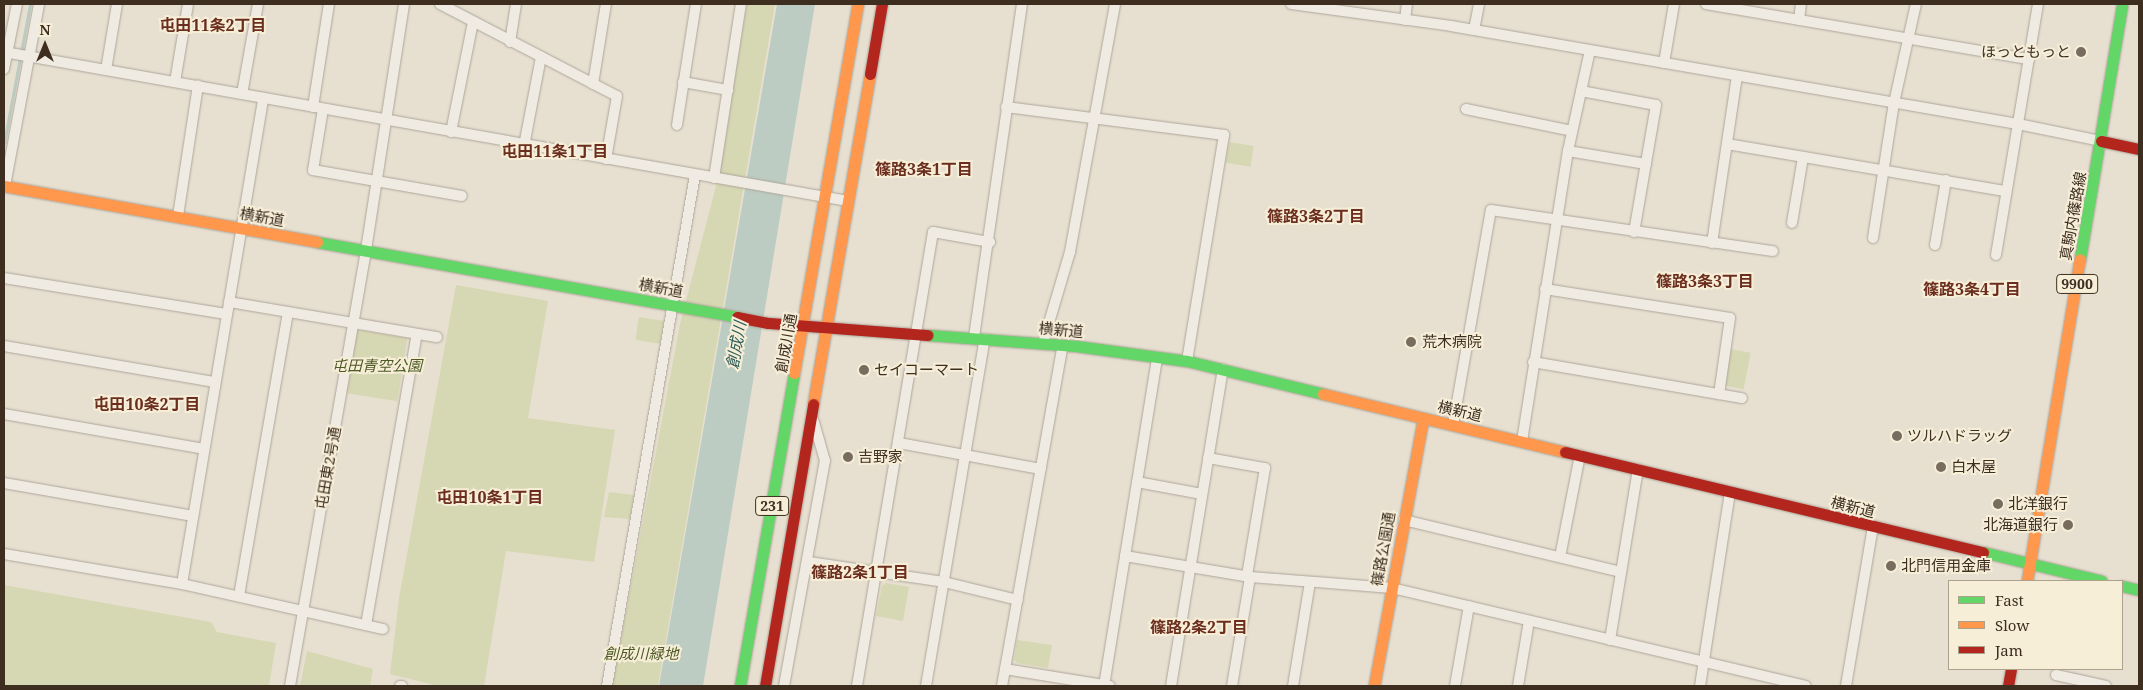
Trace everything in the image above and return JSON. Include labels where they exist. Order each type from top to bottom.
[{"type":"main road","name":"創成川通","points":[[740,686],[804,326],[824,197],[858,4]]},
{"type":"main road","name":"231","points":[[765,686],[882,4]]},
{"type":"main road","name":"真駒内篠路線","points":[[2027,580],[2101,141],[2122,4]]},
{"type":"main road","points":[[2101,141],[2139,149]]},
{"type":"main road","name":"横新道","points":[[4,189],[178,216],[768,323],[826,329],[915,333],[1043,343],[1186,361],[1638,469],[1873,528],[2030,563],[2070,577],[2094,580]]},
{"type":"main road","name":"篠路公園通","points":[[1374,686],[1423,418]]},
{"type":"main road","points":[[2123,586],[2139,590]]},
{"type":"main road","points":[[2008,686],[2011,670]]},
{"type":"street","points":[[4,69],[17,4]]},
{"type":"street","points":[[4,189],[26,56],[39,4]]},
{"type":"street","points":[[106,70],[118,4]]},
{"type":"street","points":[[175,82],[188,4]]},
{"type":"street","points":[[242,94],[258,4]]},
{"type":"street","points":[[329,4],[312,170],[462,196]]},
{"type":"street","name":"屯田東2号通","points":[[290,686],[366,250],[387,120],[385,112],[404,4]]},
{"type":"street","points":[[440,4],[617,96],[606,160]]},
{"type":"street","points":[[510,42],[516,4]]},
{"type":"street","points":[[593,84],[606,4]]},
{"type":"street","points":[[677,125],[696,4]]},
{"type":"street","points":[[714,178],[741,4]]},
{"type":"street","points":[[926,686],[965,455],[1006,107],[1022,4]]},
{"type":"street","points":[[1043,343],[1070,252],[1115,4]]},
{"type":"street","points":[[1291,4],[1474,30],[2018,124],[2101,141]]},
{"type":"street","points":[[1405,20],[1407,4]]},
{"type":"street","points":[[1474,30],[1479,4]]},
{"type":"street","points":[[1664,63],[1674,4]]},
{"type":"street","points":[[1706,4],[1744,7],[1798,20],[2029,59]]},
{"type":"street","points":[[1798,20],[1801,4]]},
{"type":"street","points":[[1873,238],[1894,103],[1910,39],[1916,4]]},
{"type":"street","points":[[1996,255],[2038,4]]},
{"type":"street","points":[[451,132],[472,22]]},
{"type":"street","points":[[1522,441],[1533,362],[1568,151],[1590,50]]},
{"type":"street","points":[[8,53],[524,146],[848,201]]},
{"type":"street","points":[[524,146],[541,57]]},
{"type":"street","points":[[1712,243],[1737,76]]},
{"type":"street","points":[[683,82],[728,90]]},
{"type":"street","points":[[178,216],[198,86]]},
{"type":"street","points":[[1581,91],[1656,105],[1634,232]]},
{"type":"street","points":[[182,584],[263,98]]},
{"type":"street","points":[[1006,107],[1224,135],[1186,361]]},
{"type":"street","points":[[1466,109],[1572,131]]},
{"type":"street","points":[[1727,144],[2006,191]]},
{"type":"street","points":[[1568,151],[1646,164]]},
{"type":"street","points":[[1792,223],[1803,157]]},
{"type":"street","points":[[607,686],[674,306],[695,174]]},
{"type":"street","points":[[1935,245],[1946,180]]},
{"type":"street","points":[[1454,425],[1491,210],[1773,251]]},
{"type":"street","points":[[857,686],[933,232],[990,242]]},
{"type":"street","points":[[4,278],[226,314]]},
{"type":"street","points":[[1545,289],[1730,318],[1719,394]]},
{"type":"street","points":[[228,302],[437,337]]},
{"type":"street","points":[[239,596],[288,312]]},
{"type":"street","points":[[366,625],[417,334]]},
{"type":"street","points":[[1002,686],[1063,345]]},
{"type":"street","points":[[4,346],[215,382]]},
{"type":"street","points":[[1005,669],[1106,686],[1157,357]]},
{"type":"street","points":[[1533,362],[1742,398]]},
{"type":"street","points":[[1170,686],[1223,369]]},
{"type":"street","points":[[4,414],[204,449]]},
{"type":"street","points":[[784,686],[809,562],[825,461],[812,414]]},
{"type":"street","points":[[899,443],[1041,469]]},
{"type":"street","points":[[1560,557],[1580,456]]},
{"type":"street","points":[[1208,458],[1266,468],[1232,686]]},
{"type":"street","points":[[1610,640],[1638,469]]},
{"type":"street","points":[[1137,482],[1202,494]]},
{"type":"street","points":[[4,483],[193,516]]},
{"type":"street","points":[[1700,686],[1730,492]]},
{"type":"street","points":[[1404,520],[1621,572]]},
{"type":"street","points":[[1846,686],[1873,528]]},
{"type":"street","points":[[4,554],[182,584],[383,629]]},
{"type":"street","points":[[1125,556],[1249,577],[1392,588],[1806,686]]},
{"type":"street","points":[[809,562],[944,582],[1018,600]]},
{"type":"street","points":[[1293,686],[1310,582]]},
{"type":"street","points":[[1455,686],[1468,606]]},
{"type":"street","points":[[1518,686],[1529,621]]},
{"type":"street","points":[[2054,686],[2057,672],[2106,686]]},
{"type":"green space","name":"創成川緑地","points":[[747,4],[775,4],[658,686],[612,686],[680,324],[716,186]]},
{"type":"green space","points":[[1229,142],[1254,146],[1250,167],[1226,163]]},
{"type":"green space","points":[[456,285],[548,301],[528,418],[615,430],[594,562],[506,551],[484,686],[438,686],[390,674],[399,598]]},
{"type":"green space","points":[[639,317],[664,321],[660,344],[635,340]]},
{"type":"green space","name":"屯田青空公園","points":[[357,330],[407,338],[397,401],[347,393]]},
{"type":"green space","points":[[1731,349],[1751,353],[1744,389],[1724,385]]},
{"type":"green space","points":[[609,492],[634,495],[630,519],[604,517]]},
{"type":"green space","points":[[886,583],[909,587],[903,621],[876,616],[882,586]]},
{"type":"green space","points":[[4,585],[211,622],[217,632],[276,643],[269,686],[4,686]]},
{"type":"green space","points":[[1017,640],[1052,645],[1048,668],[1017,663],[1014,660]]},
{"type":"green space","points":[[307,651],[373,669],[370,686],[300,686]]},
{"type":"water","name":"創成川","points":[[777,4],[815,4],[703,686],[659,686]]},
{"type":"waterway","points":[[4,143],[30,4]]},
{"type":"traffic: fast","points":[[2080,259],[2122,4]]},
{"type":"traffic: fast","points":[[317,242],[737,317]]},
{"type":"traffic: fast","points":[[928,335],[1076,346],[1187,361],[1323,394]]},
{"type":"traffic: fast","points":[[740,686],[794,373]]},
{"type":"traffic: fast","points":[[1983,552],[2098,580]]},
{"type":"traffic: fast","points":[[2123,586],[2139,590]]},
{"type":"traffic: slow","points":[[794,373],[858,4]]},
{"type":"traffic: slow","points":[[813,404],[870,74]]},
{"type":"traffic: slow","points":[[4,186],[317,242]]},
{"type":"traffic: slow","points":[[2027,580],[2080,259]]},
{"type":"traffic: slow","points":[[1323,394],[1565,452]]},
{"type":"traffic: slow","points":[[1374,686],[1423,418]]},
{"type":"traffic: jam","points":[[870,74],[882,4]]},
{"type":"traffic: jam","points":[[2101,141],[2139,149]]},
{"type":"traffic: jam","points":[[737,317],[768,323],[928,335]]},
{"type":"traffic: jam","points":[[765,686],[813,404]]},
{"type":"traffic: jam","points":[[1565,452],[1983,552]]},
{"type":"traffic: jam","points":[[2008,686],[2011,670]]},
{"type":"place","name":"ほっともっと","points":[[2081,52]]},
{"type":"place","name":"荒木病院","points":[[1411,342]]},
{"type":"place","name":"セイコーマート","points":[[864,370]]},
{"type":"place","name":"ツルハドラッグ","points":[[1897,436]]},
{"type":"place","name":"吉野家","points":[[848,457]]},
{"type":"place","name":"白木屋","points":[[1941,467]]},
{"type":"place","name":"北洋銀行","points":[[1998,504]]},
{"type":"place","name":"北海道銀行","points":[[2068,525]]},
{"type":"place","name":"北門信用金庫","points":[[1891,566]]},
{"type":"district","name":"屯田11条2丁目","points":[[213,25]]},
{"type":"district","name":"屯田11条1丁目","points":[[555,151]]},
{"type":"district","name":"篠路3条1丁目","points":[[924,169]]},
{"type":"district","name":"篠路3条2丁目","points":[[1316,216]]},
{"type":"district","name":"篠路3条3丁目","points":[[1705,281]]},
{"type":"district","name":"篠路3条4丁目","points":[[1972,289]]},
{"type":"district","name":"屯田10条2丁目","points":[[147,404]]},
{"type":"district","name":"屯田10条1丁目","points":[[490,497]]},
{"type":"district","name":"篠路2条1丁目","points":[[860,572]]},
{"type":"district","name":"篠路2条2丁目","points":[[1199,627]]}]
